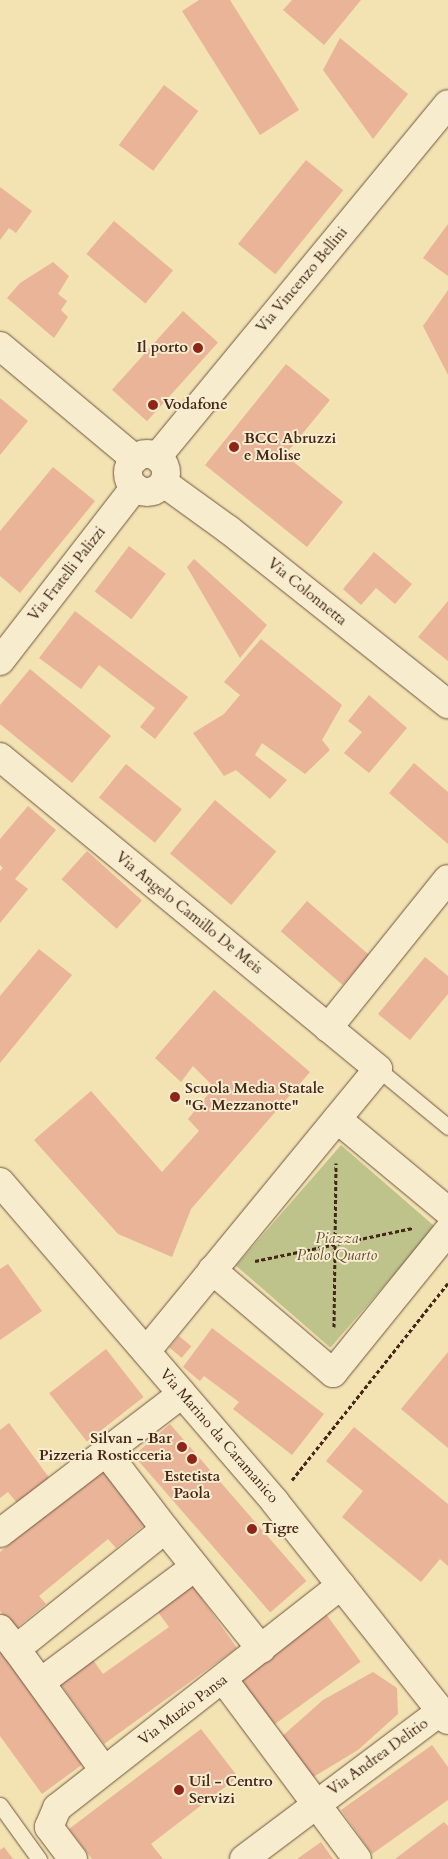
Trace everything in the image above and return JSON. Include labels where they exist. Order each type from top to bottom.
[{"type":"street","name":"Via Vincenzo Bellini","points":[[146,458],[448,104]]},
{"type":"street","points":[[0,346],[146,458],[165,466],[164,483],[153,491],[135,487],[129,476],[146,458]]},
{"type":"street","name":"Via Colonnetta","points":[[164,483],[229,530],[448,704]]},
{"type":"street","name":"Via Fratelli Palizzi","points":[[0,661],[135,487]]},
{"type":"street","name":"Via Angelo Camillo De Meis","points":[[0,757],[378,1069]]},
{"type":"street","points":[[328,1028],[448,879]]},
{"type":"street","points":[[146,1351],[378,1069]]},
{"type":"street","points":[[337,1119],[448,1211]]},
{"type":"street","name":"Via Marino da Caramanico","points":[[0,1182],[275,1502],[445,1716]]},
{"type":"street","points":[[212,1270],[333,1372],[448,1231]]},
{"type":"street","points":[[0,1533],[182,1394]]},
{"type":"street","points":[[106,1452],[261,1649]]},
{"type":"street","points":[[103,1769],[8,1639],[165,1529]]},
{"type":"street","points":[[41,1682],[195,1567]]},
{"type":"street","name":"Via Muzio Pansa","points":[[73,1859],[49,1827],[57,1808],[103,1769],[223,1679],[341,1585]]},
{"type":"street","name":"Via Andrea Delitio","points":[[223,1679],[357,1859]]},
{"type":"street","name":"Via Andrea Delitio","points":[[244,1859],[315,1804],[445,1716]]},
{"type":"lane","points":[[378,1069],[448,1127]]},
{"type":"lane","points":[[0,1805],[39,1859]]},
{"type":"path","points":[[333,1372],[337,1119]]},
{"type":"path","points":[[212,1270],[420,1227]]},
{"type":"path","points":[[275,1502],[448,1283]]},
{"type":"green space","name":"Piazza Paolo Quarto","points":[[341,1145],[435,1227],[330,1348],[236,1266]]},
{"type":"building","points":[[199,0],[230,0],[299,110],[260,135],[182,11]]},
{"type":"building","points":[[292,0],[361,0],[324,45],[283,10]]},
{"type":"building","points":[[340,38],[408,94],[373,139],[323,70]]},
{"type":"building","points":[[164,85],[198,111],[153,171],[119,145]]},
{"type":"building","points":[[306,160],[343,190],[275,274],[238,244]]},
{"type":"building","points":[[0,187],[32,211],[16,233],[9,228],[0,240]]},
{"type":"building","points":[[114,221],[173,270],[145,303],[86,254]]},
{"type":"building","points":[[448,224],[448,276],[423,258]]},
{"type":"building","points":[[53,262],[69,276],[58,294],[67,301],[61,310],[68,317],[54,338],[7,298],[20,283]]},
{"type":"building","points":[[448,290],[448,375],[423,326]]},
{"type":"building","points":[[183,311],[218,342],[147,421],[112,390]]},
{"type":"building","points":[[286,364],[330,400],[285,455],[343,502],[307,547],[205,465]]},
{"type":"building","points":[[0,398],[28,421],[0,455]]},
{"type":"building","points":[[53,467],[95,501],[20,593],[0,576],[0,531]]},
{"type":"building","points":[[129,546],[166,574],[131,619],[95,592]]},
{"type":"building","points":[[374,552],[412,584],[395,604],[376,588],[361,605],[343,589]]},
{"type":"building","points":[[194,559],[267,625],[240,658],[187,567]]},
{"type":"building","points":[[448,601],[448,661],[418,637]]},
{"type":"building","points":[[75,611],[188,697],[155,739],[140,727],[155,708],[99,665],[81,689],[39,658]]},
{"type":"building","points":[[261,639],[342,705],[322,740],[330,750],[305,774],[262,743],[255,755],[287,780],[270,799],[236,770],[224,776],[193,733],[224,714],[240,695],[224,682]]},
{"type":"building","points":[[30,669],[111,736],[72,783],[0,724],[0,705]]},
{"type":"building","points":[[369,695],[407,728],[369,773],[344,753],[362,732],[348,721]]},
{"type":"building","points":[[414,763],[448,792],[448,844],[389,793]]},
{"type":"building","points":[[126,764],[182,809],[155,843],[99,797]]},
{"type":"building","points":[[215,800],[276,851],[231,905],[170,854]]},
{"type":"building","points":[[28,806],[56,830],[15,879],[28,889],[0,923],[0,871],[3,868],[0,865],[0,839]]},
{"type":"building","points":[[87,851],[142,901],[117,929],[62,879]]},
{"type":"building","points":[[307,901],[369,955],[343,985],[281,931]]},
{"type":"building","points":[[39,949],[72,975],[0,1063],[0,996]]},
{"type":"building","points":[[425,957],[448,976],[448,994],[410,1040],[378,1014]]},
{"type":"building","points":[[214,990],[310,1072],[191,1209],[172,1257],[118,1234],[34,1140],[91,1091],[162,1172],[199,1131],[188,1119],[214,1087],[193,1066],[181,1082],[155,1058]]},
{"type":"building","points":[[8,1264],[42,1311],[0,1340],[0,1269]]},
{"type":"building","points":[[212,1328],[324,1414],[292,1455],[233,1409],[239,1402],[204,1376],[200,1381],[183,1367]]},
{"type":"building","points":[[179,1336],[191,1346],[182,1358],[169,1347]]},
{"type":"building","points":[[106,1349],[144,1397],[87,1441],[49,1393]]},
{"type":"building","points":[[448,1352],[448,1448],[401,1409]]},
{"type":"building","points":[[9,1423],[50,1479],[17,1503],[8,1492],[0,1498],[0,1430]]},
{"type":"building","points":[[170,1424],[306,1581],[270,1612],[134,1455]]},
{"type":"building","points":[[354,1427],[448,1504],[448,1566],[440,1559],[421,1582],[342,1517],[363,1491],[326,1461]]},
{"type":"building","points":[[103,1467],[148,1522],[116,1548],[108,1539],[39,1596],[46,1604],[15,1629],[0,1611],[0,1552]]},
{"type":"building","points":[[190,1582],[237,1648],[104,1744],[58,1681],[91,1657],[103,1674],[169,1627],[155,1608]]},
{"type":"building","points":[[326,1614],[361,1662],[271,1727],[236,1679]]},
{"type":"building","points":[[0,1649],[83,1764],[42,1794],[0,1736]]},
{"type":"building","points":[[373,1672],[397,1688],[398,1714],[358,1750],[310,1779],[280,1738],[323,1700]]},
{"type":"building","points":[[201,1729],[238,1777],[151,1844],[163,1859],[92,1859],[69,1829]]},
{"type":"building","points":[[432,1745],[448,1767],[448,1800],[372,1854],[341,1810]]},
{"type":"building","points":[[444,1822],[448,1826],[448,1859],[395,1859]]},
{"type":"building","points":[[321,1842],[333,1859],[297,1859]]},
{"type":"building","points":[[4,1847],[13,1859],[0,1859],[0,1850]]},
{"type":"place","name":"Il porto","points":[[198,348]]},
{"type":"place","name":"Vodafone","points":[[153,405]]},
{"type":"place","name":"BCC Abruzzi e Molise","points":[[234,447]]},
{"type":"place","name":"Scuola Media Statale \"G. Mezzanotte\"","points":[[175,1097]]},
{"type":"place","name":"Silvan - Bar Pizzeria Rosticceria","points":[[182,1447]]},
{"type":"place","name":"Estetista Paola","points":[[192,1459]]},
{"type":"place","name":"Tigre","points":[[252,1529]]},
{"type":"place","name":"Uil - Centro Servizi","points":[[179,1790]]}]
